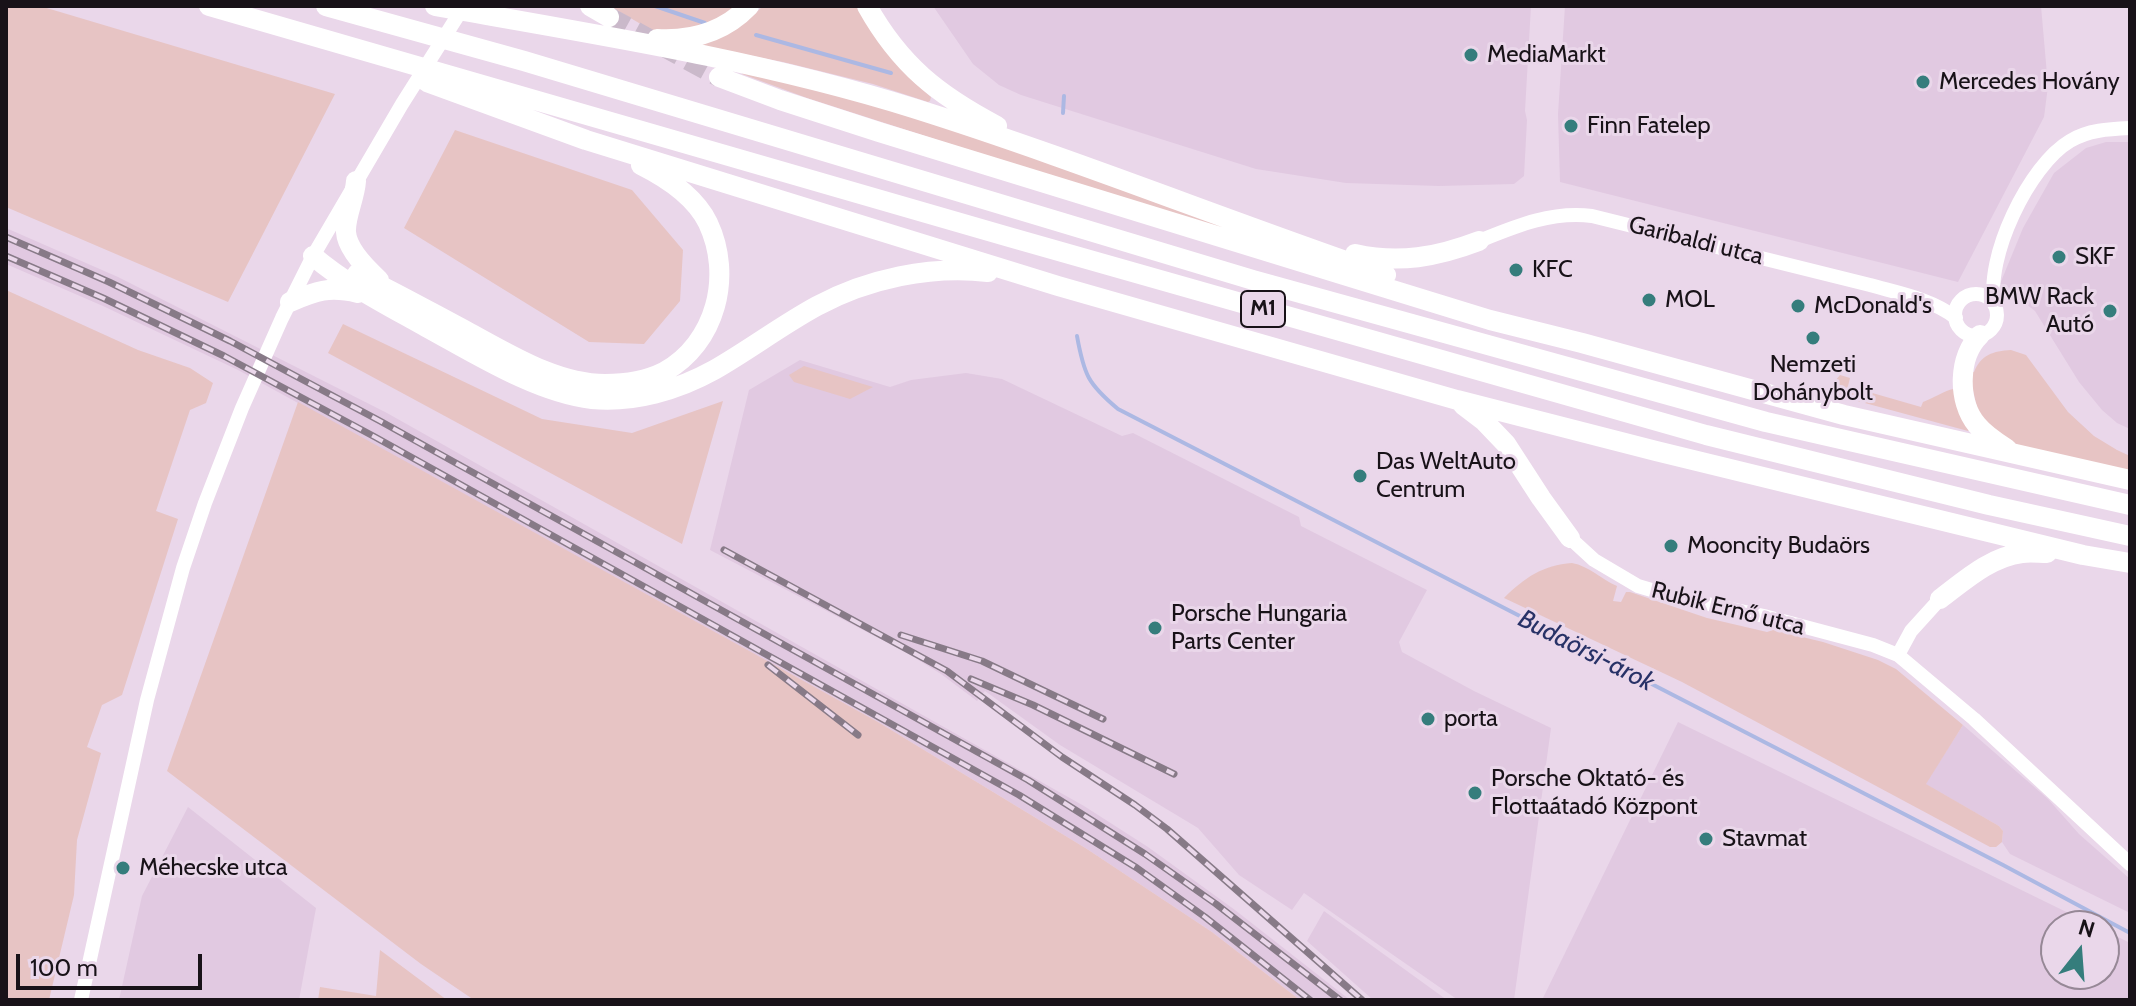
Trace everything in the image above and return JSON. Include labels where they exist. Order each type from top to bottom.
[{"type":"highway","name":"M1","points":[[209,6],[1706,435],[1989,505],[2130,536]]},
{"type":"highway","name":"M1","points":[[326,6],[524,61],[1253,280],[1766,422],[2130,505]]},
{"type":"highway","points":[[435,6],[607,27],[667,40],[700,36],[729,24],[749,6]]},
{"type":"highway","points":[[590,6],[607,27],[911,107],[1582,343]]},
{"type":"highway","points":[[867,6],[886,38],[927,82],[964,108],[1055,156]]},
{"type":"highway","points":[[402,62],[430,83],[586,140],[1058,286],[1457,400],[2083,555],[2130,563]]},
{"type":"highway","points":[[719,77],[794,105],[1490,320],[1844,415],[2130,480]]},
{"type":"highway","points":[[313,256],[391,290],[525,362],[571,379],[602,384],[636,381],[663,372],[698,343],[714,312],[720,265],[708,223],[688,195],[668,181],[645,166],[586,140]]},
{"type":"highway","points":[[356,181],[346,233],[364,266],[391,290]]},
{"type":"highway","points":[[1288,240],[1366,257],[1394,259],[1417,259],[1479,241]]},
{"type":"highway","points":[[313,256],[333,273],[500,368],[565,393],[590,399],[614,400],[648,395],[693,380],[819,305],[879,282],[928,272],[957,270],[1058,286]]},
{"type":"highway","points":[[286,310],[321,290],[370,295]]},
{"type":"highway","points":[[1980,335],[1968,349],[1963,369],[1969,411],[1975,424],[1988,436],[2017,455]]},
{"type":"highway","points":[[1457,400],[1484,421],[1506,444],[1570,538]]},
{"type":"highway","points":[[1940,599],[2004,557],[2024,552],[2083,555]]},
{"type":"street","points":[[81,1000],[147,700],[183,568],[205,503],[242,408],[313,256],[402,104],[465,6]]},
{"type":"street","points":[[1997,260],[1956,311],[1958,324],[1967,333],[1980,335],[1995,324],[1997,311],[1992,293],[1997,260],[2015,213],[2042,166],[2070,141],[2086,134],[2130,128]]},
{"type":"street","name":"Garibaldi utca","points":[[1479,241],[1550,216],[1592,216],[1913,297],[1956,318]]},
{"type":"street","points":[[1967,297],[1986,296],[1995,305]]},
{"type":"street","name":"Garibaldi utca","points":[[1913,297],[1949,301],[1967,297]]},
{"type":"street","name":"Rubik Ernő utca","points":[[1570,538],[1594,560],[1638,586],[1764,616],[1873,645],[1898,655],[1974,719],[2130,864]]},
{"type":"street","points":[[1898,655],[1911,631],[1940,599]]},
{"type":"shaded area","points":[[6,6],[40,6],[335,94],[228,302],[6,207]]},
{"type":"shaded area","points":[[610,6],[740,6],[710,26],[656,33]]},
{"type":"shaded area","points":[[763,6],[857,6],[913,81],[931,97],[930,101],[783,62],[701,46],[749,19]]},
{"type":"shaded area","points":[[933,6],[1531,6],[1524,176],[1514,184],[1439,186],[1346,183],[1256,169],[1021,95],[999,85],[973,64]]},
{"type":"shaded area","points":[[1565,6],[2041,6],[2048,86],[2044,117],[1958,282],[1560,182],[1558,114]]},
{"type":"shaded area","points":[[745,68],[863,98],[1313,256],[1118,198],[807,98],[742,74]]},
{"type":"shaded area","points":[[455,130],[632,190],[683,250],[680,301],[644,344],[589,342],[404,228]]},
{"type":"shaded area","points":[[2106,142],[2130,142],[2130,429],[2102,410],[2079,382],[2035,311],[2000,284],[2023,228],[2054,173],[2086,148]]},
{"type":"shaded area","points":[[6,228],[118,277],[387,413],[1084,806],[1148,847],[1235,910],[1350,1000],[1300,1000],[1212,932],[1087,849],[878,722],[238,370],[6,264]]},
{"type":"shaded area","points":[[6,290],[138,350],[190,368],[213,383],[206,403],[190,410],[156,511],[178,519],[122,695],[102,705],[87,747],[101,753],[77,840],[74,895],[49,1000],[6,1000]]},
{"type":"shaded area","points":[[343,324],[542,419],[632,433],[723,401],[682,544],[328,353]]},
{"type":"shaded area","points":[[2011,350],[2026,355],[2068,412],[2094,436],[2130,456],[2130,473],[2021,447],[1980,422],[1969,372],[1974,372],[1988,355]]},
{"type":"shaded area","points":[[800,360],[890,387],[911,380],[966,373],[1002,379],[1122,436],[1133,433],[1299,517],[1301,526],[1427,590],[1399,642],[1402,652],[1551,728],[1514,1000],[1458,1000],[1304,893],[1292,910],[1239,875],[1198,828],[1060,745],[985,691],[977,701],[907,653],[710,550],[749,390]]},
{"type":"shaded area","points":[[804,366],[873,387],[850,399],[794,382],[789,375]]},
{"type":"shaded area","points":[[1840,375],[1850,378],[1848,386],[1921,407],[1923,402],[1953,389],[1971,429],[1968,431],[1839,396],[1834,389]]},
{"type":"shaded area","points":[[298,402],[878,722],[1087,849],[1212,932],[1300,1000],[474,1000],[421,964],[167,771]]},
{"type":"shaded area","points":[[1572,563],[1617,586],[1613,601],[1621,602],[1626,592],[1630,592],[1707,618],[1823,642],[1896,669],[1963,725],[1926,784],[1999,826],[2003,831],[2002,842],[1990,847],[1682,682],[1504,598],[1535,574],[1552,566]]},
{"type":"shaded area","points":[[1678,722],[2062,910],[2040,910],[2040,990],[2120,990],[2120,938],[2130,943],[2130,1000],[1542,1000]]},
{"type":"shaded area","points":[[1963,725],[2048,799],[2079,834],[2130,879],[2130,913],[2010,854],[2002,842],[2003,831],[1999,826],[1925,784]]},
{"type":"shaded area","points":[[188,807],[316,908],[299,1000],[119,1000],[142,896]]},
{"type":"shaded area","points":[[1324,911],[1447,1000],[1373,1000],[1307,941]]},
{"type":"shaded area","points":[[380,950],[447,1000],[318,1000],[320,987],[376,996]]},
{"type":"waterway","name":"Budaörsi-árok","points":[[655,6],[705,23]]},
{"type":"waterway","name":"Budaörsi-árok","points":[[756,35],[891,73]]},
{"type":"waterway","points":[[1063,113],[1064,96]]},
{"type":"waterway","name":"Budaörsi-árok","points":[[1077,336],[1089,378],[1118,409],[2130,933]]},
{"type":"tunnel","points":[[609,17],[719,77]]},
{"type":"railway","points":[[6,237],[109,282],[230,341],[1028,780],[1145,854],[1216,904],[1340,1000]]},
{"type":"railway","points":[[6,256],[224,356],[1019,795],[1137,868],[1310,1000]]},
{"type":"railway","points":[[724,550],[947,671],[1062,757],[1167,829],[1362,1000]]},
{"type":"railway","points":[[901,635],[982,661],[1103,719]]},
{"type":"railway","points":[[768,665],[858,735]]},
{"type":"railway","points":[[971,679],[1033,705],[1174,774]]},
{"type":"place","name":"MediaMarkt","points":[[1471,55]]},
{"type":"place","name":"Mercedes Hovány","points":[[1923,82]]},
{"type":"place","name":"Finn Fatelep","points":[[1571,126]]},
{"type":"place","name":"SKF","points":[[2059,257]]},
{"type":"place","name":"KFC","points":[[1516,270]]},
{"type":"place","name":"MOL","points":[[1649,300]]},
{"type":"place","name":"McDonald's","points":[[1798,306]]},
{"type":"place","name":"BMW Rack Autó","points":[[2110,311]]},
{"type":"place","name":"Nemzeti Dohánybolt","points":[[1813,338]]},
{"type":"place","name":"Das WeltAuto Centrum","points":[[1360,476]]},
{"type":"place","name":"Mooncity Budaörs","points":[[1671,546]]},
{"type":"place","name":"Porsche Hungaria Parts Center","points":[[1155,628]]},
{"type":"place","name":"porta","points":[[1428,719]]},
{"type":"place","name":"Porsche Oktató- és Flottaátadó Központ","points":[[1475,793]]},
{"type":"place","name":"Stavmat","points":[[1706,839]]},
{"type":"place","name":"Méhecske utca","points":[[123,868]]}]
